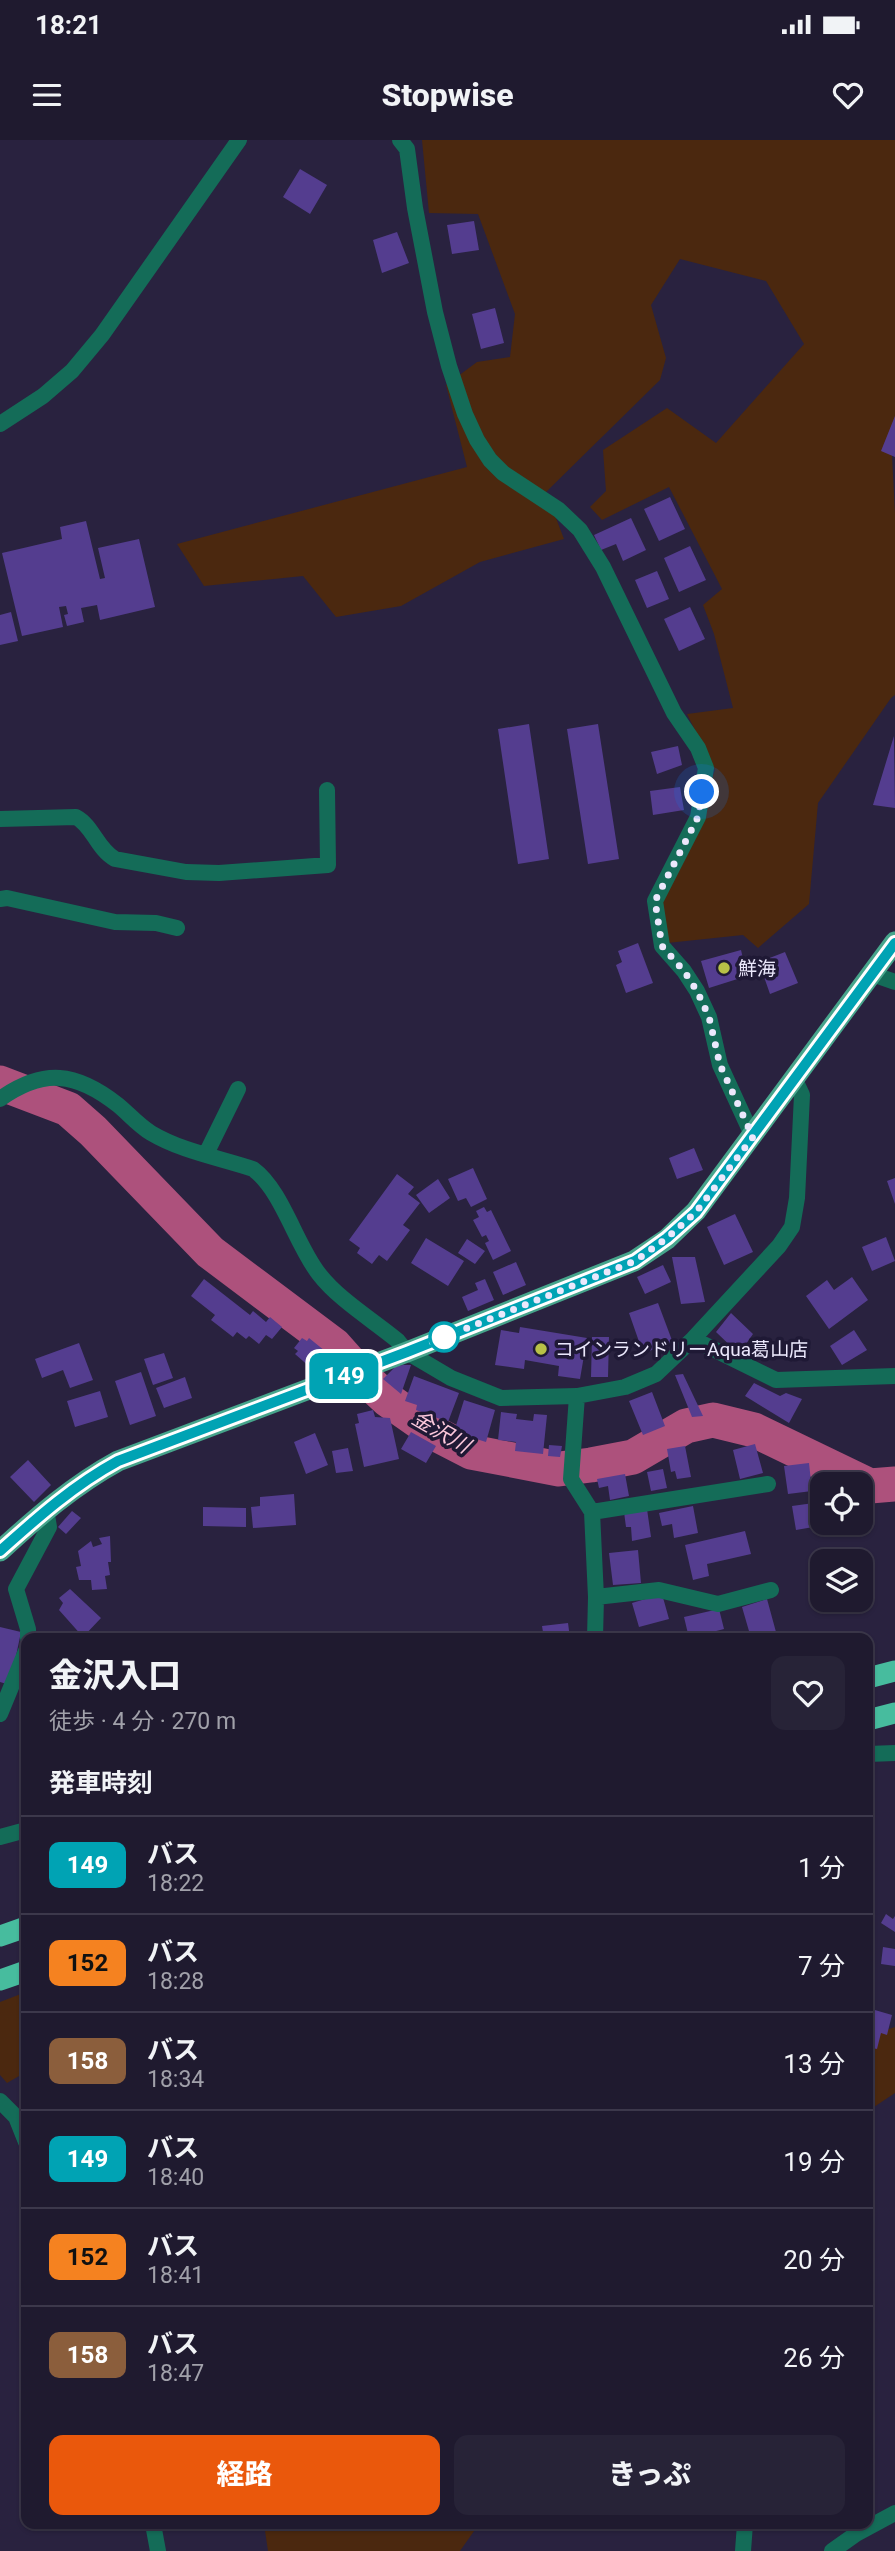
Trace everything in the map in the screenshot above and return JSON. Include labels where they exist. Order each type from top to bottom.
[{"type":"highway","points":[[873,1677],[895,1671]]},
{"type":"highway","points":[[873,1719],[895,1713]]},
{"type":"highway","points":[[0,1936],[21,1929]]},
{"type":"highway","points":[[0,1980],[21,1973]]},
{"type":"main road","points":[[0,1551],[46,1509],[86,1478],[118,1461],[407,1352],[635,1261],[667,1238],[696,1212],[895,943]]},
{"type":"street","points":[[0,424],[43,396],[72,371],[102,335],[239,140]]},
{"type":"street","points":[[400,140],[407,149],[430,286],[449,366],[477,440],[490,460],[503,473],[559,510],[580,530],[603,567],[674,713],[698,748],[706,768],[698,817],[655,901],[662,946],[697,991],[709,1017],[720,1065],[753,1137]]},
{"type":"street","points":[[0,819],[76,817],[83,821],[105,853],[115,859],[186,872],[219,873],[328,865],[327,790]]},
{"type":"street","points":[[0,899],[7,898],[116,922],[156,923],[177,928]]},
{"type":"street","points":[[872,974],[895,982]]},
{"type":"street","points":[[0,1099],[31,1081],[48,1077],[68,1078],[86,1084],[117,1104],[150,1133],[174,1144],[253,1169],[262,1175],[321,1278],[398,1341],[407,1352],[451,1377],[501,1398],[577,1396],[625,1387],[656,1374],[693,1339],[779,1246],[792,1227],[797,1199],[802,1095],[795,1080]]},
{"type":"street","points":[[206,1154],[238,1090]]},
{"type":"street","points":[[693,1339],[776,1380],[895,1376]]},
{"type":"street","points":[[577,1396],[571,1479],[592,1512],[595,1633]]},
{"type":"street","points":[[592,1512],[768,1485]]},
{"type":"street","points":[[28,1633],[16,1589],[49,1527],[46,1509]]},
{"type":"street","points":[[596,1597],[659,1590],[719,1604],[771,1590]]},
{"type":"street","points":[[0,1714],[21,1663]]},
{"type":"street","points":[[873,1754],[895,1754]]},
{"type":"street","points":[[0,1837],[21,1831]]},
{"type":"street","points":[[0,2102],[16,2117],[21,2129]]},
{"type":"street","points":[[873,2524],[895,2513]]},
{"type":"street","points":[[154,2529],[158,2551]]},
{"type":"street","points":[[743,2551],[745,2529]]},
{"type":"street","points":[[832,2551],[864,2529]]},
{"type":"shaded area","points":[[422,140],[895,140],[895,450],[892,456],[895,513],[895,695],[818,803],[809,904],[758,948],[743,935],[667,943],[662,904],[715,770],[687,714],[733,708],[714,634],[703,605],[722,589],[669,487],[602,520],[590,507],[606,491],[603,450],[667,408],[716,443],[804,344],[766,281],[680,259],[651,305],[666,358],[660,380],[546,492],[564,539],[480,562],[401,606],[336,617],[303,576],[204,586],[177,544],[467,467],[446,385],[477,362],[510,357],[515,314],[478,214],[429,213]]},
{"type":"shaded area","points":[[21,1994],[21,2075],[7,2083],[0,2075],[0,2002]]},
{"type":"shaded area","points":[[895,2027],[895,2093],[873,2108],[873,2034]]},
{"type":"shaded area","points":[[265,2529],[475,2529],[460,2551],[268,2551]]},
{"type":"building","points":[[300,169],[327,185],[310,214],[283,197]]},
{"type":"building","points":[[474,221],[479,250],[452,254],[447,225]]},
{"type":"building","points":[[397,232],[409,263],[382,273],[373,240]]},
{"type":"building","points":[[495,308],[504,343],[481,349],[472,314]]},
{"type":"building","points":[[895,416],[895,457],[881,451]]},
{"type":"building","points":[[670,497],[685,529],[659,541],[644,509]]},
{"type":"building","points":[[631,518],[646,550],[623,561],[616,544],[601,550],[594,535]]},
{"type":"building","points":[[86,521],[100,579],[105,578],[98,548],[139,539],[155,607],[100,620],[97,605],[81,608],[84,622],[67,626],[64,615],[68,614],[66,606],[59,607],[63,627],[22,636],[2,553],[62,539],[60,527]]},
{"type":"building","points":[[690,546],[706,580],[679,592],[664,558]]},
{"type":"building","points":[[657,571],[669,599],[647,608],[635,580]]},
{"type":"building","points":[[690,607],[705,639],[679,651],[664,619]]},
{"type":"building","points":[[11,612],[18,641],[0,645],[0,615]]},
{"type":"building","points":[[529,724],[549,859],[518,864],[498,729]]},
{"type":"building","points":[[598,724],[619,859],[588,864],[567,729]]},
{"type":"building","points":[[894,736],[895,808],[873,805]]},
{"type":"building","points":[[678,746],[682,765],[657,774],[651,752]]},
{"type":"building","points":[[680,787],[684,810],[653,815],[650,791]]},
{"type":"building","points":[[638,943],[653,983],[626,993],[616,965],[622,962],[618,951]]},
{"type":"building","name":"鮮海","points":[[741,950],[747,976],[709,988],[701,961]]},
{"type":"building","points":[[785,952],[798,983],[770,994],[763,974],[772,970],[767,959]]},
{"type":"building","points":[[694,1148],[703,1170],[677,1179],[669,1158]]},
{"type":"building","points":[[473,1168],[487,1199],[471,1207],[466,1198],[458,1201],[448,1179]]},
{"type":"building","points":[[397,1174],[414,1187],[408,1194],[420,1203],[403,1225],[410,1230],[387,1261],[379,1255],[372,1264],[357,1253],[360,1248],[349,1240]]},
{"type":"building","points":[[895,1178],[895,1204],[887,1181]]},
{"type":"building","points":[[438,1179],[450,1198],[429,1213],[416,1195]]},
{"type":"building","points":[[484,1207],[487,1212],[491,1210],[511,1251],[493,1260],[485,1243],[489,1241],[486,1235],[482,1237],[473,1220],[479,1217],[476,1211]]},
{"type":"building","points":[[735,1214],[753,1252],[724,1265],[707,1227]]},
{"type":"building","points":[[886,1237],[895,1261],[872,1271],[862,1247]]},
{"type":"building","points":[[426,1238],[464,1261],[448,1286],[411,1263]]},
{"type":"building","points":[[467,1239],[485,1251],[475,1264],[458,1253]]},
{"type":"building","points":[[672,1257],[695,1257],[705,1302],[681,1304]]},
{"type":"building","points":[[516,1262],[526,1285],[503,1295],[493,1272]]},
{"type":"building","points":[[663,1265],[671,1282],[645,1294],[637,1277]]},
{"type":"building","points":[[852,1277],[868,1300],[829,1329],[806,1296],[827,1280],[834,1290]]},
{"type":"building","points":[[204,1279],[250,1315],[253,1311],[266,1322],[270,1317],[282,1327],[272,1339],[266,1335],[259,1344],[249,1336],[246,1339],[237,1332],[233,1337],[211,1320],[215,1315],[191,1296]]},
{"type":"building","points":[[485,1279],[494,1300],[468,1311],[462,1297],[478,1290],[475,1283]]},
{"type":"building","points":[[658,1303],[673,1343],[643,1353],[629,1313]]},
{"type":"building","points":[[731,1313],[753,1334],[739,1354],[716,1332]]},
{"type":"building","name":"コインランドリーAqua葛山店","points":[[520,1327],[587,1338],[580,1379],[558,1376],[559,1366],[525,1360],[524,1369],[495,1365],[501,1330],[519,1333]]},
{"type":"building","points":[[854,1330],[867,1350],[842,1365],[830,1346]]},
{"type":"building","points":[[592,1337],[609,1337],[608,1377],[591,1377]]},
{"type":"building","points":[[302,1338],[307,1341],[309,1338],[330,1355],[321,1366],[316,1362],[311,1368],[295,1354],[298,1351],[294,1348]]},
{"type":"building","points":[[79,1343],[93,1380],[70,1388],[63,1370],[42,1378],[35,1359]]},
{"type":"building","points":[[164,1353],[173,1378],[153,1385],[144,1359]]},
{"type":"building","points":[[411,1365],[401,1394],[383,1379],[395,1367]]},
{"type":"building","points":[[141,1372],[156,1416],[130,1425],[115,1381]]},
{"type":"building","points":[[683,1374],[703,1416],[692,1417],[675,1375]]},
{"type":"building","points":[[414,1376],[459,1393],[448,1422],[416,1410],[417,1405],[405,1401]]},
{"type":"building","points":[[185,1377],[192,1398],[164,1408],[156,1388]]},
{"type":"building","points":[[754,1383],[780,1396],[786,1393],[802,1399],[789,1423],[745,1396]]},
{"type":"building","points":[[100,1391],[108,1417],[75,1427],[67,1401]]},
{"type":"building","points":[[652,1392],[665,1426],[643,1435],[629,1401]]},
{"type":"building","points":[[464,1400],[495,1410],[486,1442],[454,1432]]},
{"type":"building","points":[[373,1410],[375,1417],[390,1418],[399,1459],[364,1467],[355,1424],[359,1423],[357,1414]]},
{"type":"building","points":[[501,1412],[517,1414],[516,1419],[533,1421],[534,1414],[547,1415],[543,1454],[515,1451],[516,1442],[498,1440]]},
{"type":"building","points":[[411,1432],[436,1446],[426,1463],[401,1449]]},
{"type":"building","points":[[315,1433],[328,1465],[306,1474],[294,1442]]},
{"type":"building","points":[[755,1444],[763,1473],[740,1479],[733,1450]]},
{"type":"building","points":[[549,1445],[562,1446],[560,1457],[548,1456]]},
{"type":"building","points":[[685,1446],[691,1477],[677,1479],[675,1471],[671,1472],[667,1449]]},
{"type":"building","points":[[348,1448],[353,1471],[336,1473],[332,1451]]},
{"type":"building","points":[[28,1460],[51,1485],[34,1502],[10,1477]]},
{"type":"building","points":[[809,1463],[810,1491],[788,1494],[784,1466]]},
{"type":"building","points":[[663,1469],[667,1488],[651,1491],[647,1472]]},
{"type":"building","points":[[625,1474],[629,1496],[610,1500],[608,1486],[599,1488],[597,1479]]},
{"type":"building","points":[[294,1494],[296,1525],[253,1528],[251,1507],[260,1506],[260,1497]]},
{"type":"building","points":[[810,1504],[810,1528],[796,1530],[792,1506]]},
{"type":"building","points":[[693,1506],[698,1533],[674,1538],[672,1524],[662,1526],[659,1513]]},
{"type":"building","points":[[203,1507],[246,1508],[246,1527],[203,1526]]},
{"type":"building","points":[[647,1509],[651,1537],[632,1541],[631,1527],[626,1527],[624,1512]]},
{"type":"building","points":[[72,1511],[81,1518],[66,1534],[58,1527]]},
{"type":"building","points":[[745,1531],[751,1554],[707,1564],[709,1576],[693,1580],[685,1545]]},
{"type":"building","points":[[110,1536],[110,1575],[105,1576],[107,1589],[92,1590],[91,1580],[79,1580],[76,1567],[81,1566],[78,1551],[91,1541],[93,1547],[102,1544],[99,1538]]},
{"type":"building","points":[[638,1550],[641,1583],[613,1585],[609,1553]]},
{"type":"building","points":[[70,1589],[101,1618],[87,1633],[79,1633],[59,1610],[63,1603],[59,1598]]},
{"type":"building","points":[[662,1594],[669,1619],[639,1627],[632,1603]]},
{"type":"building","points":[[767,1599],[776,1632],[750,1633],[742,1607]]},
{"type":"building","points":[[719,1609],[724,1629],[708,1633],[688,1633],[684,1617]]},
{"type":"building","points":[[568,1623],[569,1633],[543,1633],[542,1626]]},
{"type":"building","points":[[0,1627],[21,1632],[10,1685],[0,1682]]},
{"type":"building","points":[[886,1914],[893,1919],[895,1916],[895,1932],[881,1923]]},
{"type":"building","points":[[883,1947],[895,1949],[895,1966],[881,1964]]},
{"type":"building","points":[[873,2009],[892,2015],[887,2035],[881,2033],[877,2049],[873,2048]]},
{"type":"waterway","name":"金沢川","points":[[0,1083],[68,1109],[93,1131],[210,1252],[334,1345],[388,1400],[438,1435],[471,1452],[559,1469],[591,1465],[633,1457],[686,1426],[713,1420],[754,1430],[870,1486],[895,1484]]},
{"type":"bus line","name":"149","points":[[0,1551],[46,1509],[86,1478],[118,1461],[407,1352],[635,1261],[667,1238],[696,1212],[895,943]]},
{"type":"place","name":"鮮海","points":[[724,968]]},
{"type":"place","name":"コインランドリーAqua葛山店","points":[[541,1349]]},
{"type":"route","points":[[444,1337],[432,1342],[635,1261],[667,1238],[696,1212],[753,1137],[720,1065],[709,1017],[697,991],[662,946],[655,901],[698,817],[702,792]]}]
